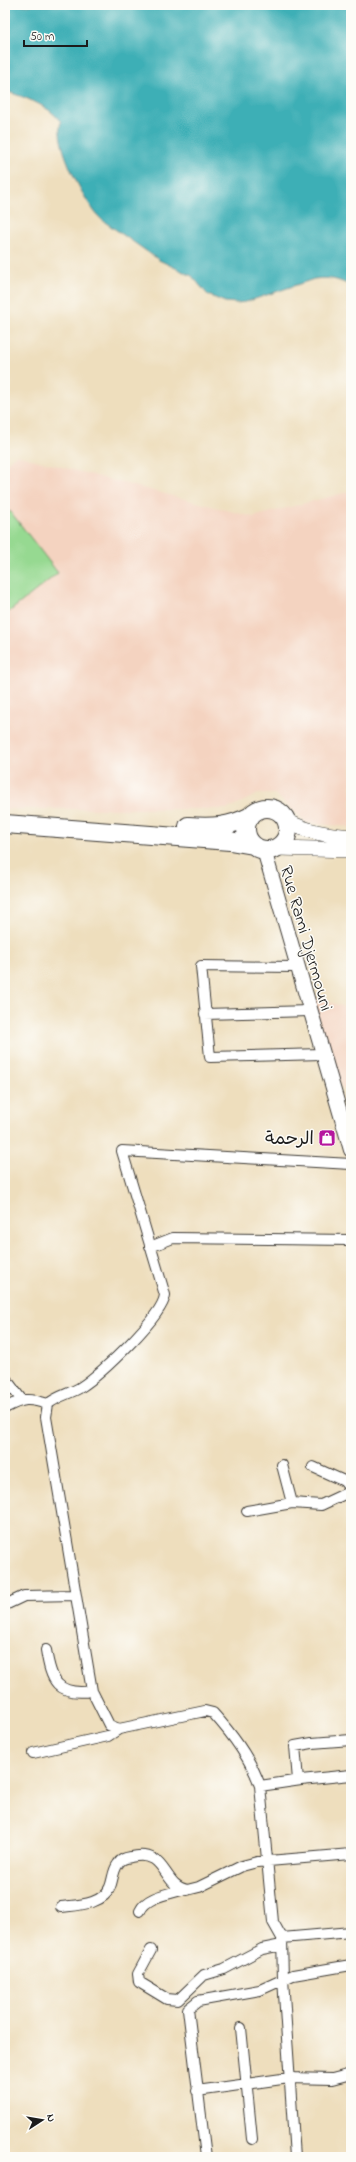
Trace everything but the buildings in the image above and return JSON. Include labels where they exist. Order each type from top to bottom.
[{"type":"highway","points":[[5,812],[206,828],[234,824],[251,816],[263,808],[270,808],[283,815],[287,821],[288,836],[265,848],[222,840],[5,824]]},
{"type":"highway","points":[[251,816],[248,821],[247,834],[265,848]]},
{"type":"main road","points":[[287,821],[300,828],[323,834],[351,837]]},
{"type":"main road","points":[[265,848],[351,850]]},
{"type":"main road","name":"Rue Rami Djermouni","points":[[265,848],[296,967],[351,1150]]},
{"type":"street","points":[[296,967],[201,966],[210,1057],[322,1054]]},
{"type":"street","points":[[205,1014],[309,1011]]},
{"type":"street","points":[[119,1729],[109,1725],[92,1691],[46,1417],[48,1404],[58,1396],[79,1388],[102,1372],[152,1319],[164,1302],[165,1295],[122,1151],[351,1164]]},
{"type":"street","points":[[150,1247],[173,1238],[351,1240]]},
{"type":"street","points":[[5,1378],[21,1399]]},
{"type":"street","points":[[5,1408],[21,1399],[35,1400],[48,1404]]},
{"type":"street","points":[[282,1465],[292,1503]]},
{"type":"street","points":[[247,1511],[292,1503],[321,1505],[351,1491],[344,1481],[313,1467]]},
{"type":"street","points":[[5,1605],[24,1596],[76,1595]]},
{"type":"street","points":[[46,1650],[50,1673],[58,1685],[67,1690],[80,1692],[92,1691]]},
{"type":"street","points":[[33,1754],[108,1736],[119,1729],[205,1711],[213,1713],[243,1751],[255,1770],[260,1786],[269,1861],[273,1922],[282,1942],[282,1979],[295,2157]]},
{"type":"street","points":[[298,1780],[295,1746],[351,1740]]},
{"type":"street","points":[[260,1786],[298,1780],[351,1775]]},
{"type":"street","points":[[140,1911],[142,1906],[148,1901],[182,1890],[199,1887],[242,1866],[257,1862],[351,1854]]},
{"type":"street","points":[[61,1907],[94,1901],[102,1898],[108,1893],[117,1864],[122,1859],[133,1856],[147,1856],[156,1860],[182,1890]]},
{"type":"street","points":[[178,2000],[204,1975],[224,1969],[262,1949],[282,1942],[351,1932]]},
{"type":"street","points":[[152,1950],[138,1974],[139,1982],[167,1999],[178,2000],[188,2009],[206,2157]]},
{"type":"street","points":[[188,2009],[198,2001],[260,1990],[293,1975],[351,1965]]},
{"type":"street","points":[[241,2028],[252,2139]]},
{"type":"street","points":[[197,2091],[289,2078],[332,2078],[351,2074]]},
{"type":"shaded area","points":[[16,455],[253,517],[351,491],[351,827],[307,823],[275,794],[258,794],[228,809],[5,809],[5,464]]},
{"type":"shaded area","points":[[310,996],[351,1009],[351,1083],[342,1090]]},
{"type":"green space","points":[[10,511],[58,573],[5,615],[5,515]]},
{"type":"water","points":[[5,5],[351,5],[351,286],[333,279],[314,279],[246,302],[225,302],[208,295],[192,276],[159,260],[102,220],[95,213],[72,173],[62,144],[60,131],[61,122],[50,111],[36,102],[5,91]]},
{"type":"place","name":"الرحمة","points":[[327,1138]]}]
